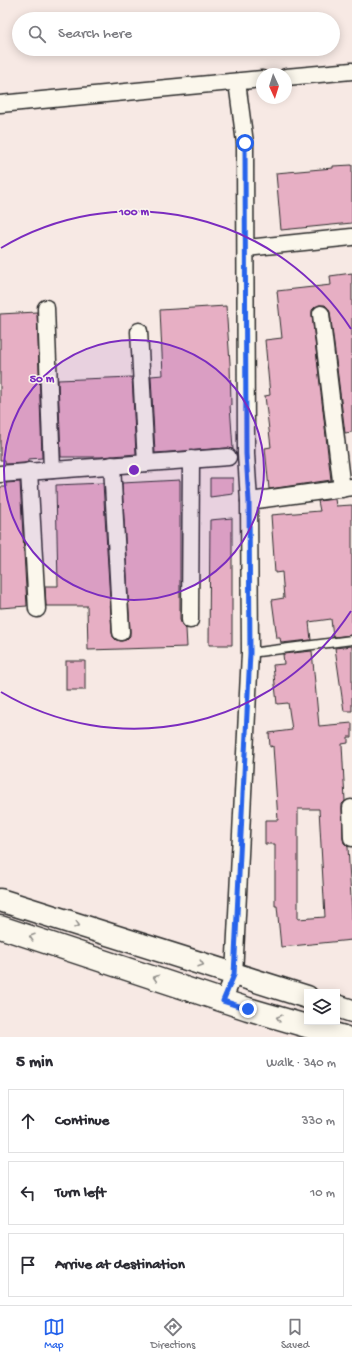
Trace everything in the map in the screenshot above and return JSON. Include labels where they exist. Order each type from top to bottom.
[{"type":"street","points":[[292,76],[352,71]]},
{"type":"street","points":[[0,104],[256,80]]},
{"type":"street","points":[[223,1001],[234,975],[250,653],[249,501],[246,454],[245,143],[237,82]]},
{"type":"street","points":[[246,248],[352,237]]},
{"type":"street","points":[[46,308],[52,470]]},
{"type":"street","points":[[249,501],[347,488],[321,314]]},
{"type":"street","points":[[139,331],[146,463]]},
{"type":"street","points":[[0,474],[228,457]]},
{"type":"street","points":[[190,620],[191,459]]},
{"type":"street","points":[[112,465],[121,632]]},
{"type":"street","points":[[29,471],[36,609]]},
{"type":"street","points":[[351,808],[352,838]]},
{"type":"street","points":[[0,900],[304,996]]},
{"type":"street","points":[[0,927],[223,1001],[314,1033],[344,1037]]},
{"type":"street","points":[[340,1007],[352,1011]]},
{"type":"lane","points":[[250,653],[352,640]]},
{"type":"building","points":[[352,165],[352,223],[281,230],[276,173]]},
{"type":"building","points":[[352,273],[352,432],[345,433],[330,312],[325,305],[319,305],[312,310],[312,315],[331,480],[269,489],[265,448],[271,447],[265,396],[270,395],[265,340],[282,338],[277,291],[331,285],[330,276]]},
{"type":"building","points":[[226,306],[230,363],[230,405],[233,449],[227,448],[155,453],[151,376],[163,375],[160,310]]},
{"type":"building","points":[[37,312],[42,458],[28,459],[28,462],[25,463],[5,464],[5,460],[0,460],[0,314]]},
{"type":"building","points":[[132,377],[136,454],[101,457],[61,457],[58,380]]},
{"type":"building","points":[[210,478],[233,478],[233,494],[210,497]]},
{"type":"building","points":[[180,480],[180,620],[186,629],[187,647],[88,650],[87,606],[46,606],[45,586],[58,586],[56,485],[103,483],[112,633],[116,640],[121,641],[126,640],[130,636],[122,483]]},
{"type":"building","points":[[20,482],[27,606],[0,608],[0,487],[6,487],[6,483]]},
{"type":"building","points":[[335,499],[336,506],[352,505],[352,635],[333,637],[331,619],[309,622],[311,640],[281,643],[280,638],[277,638],[272,600],[284,598],[282,572],[275,573],[271,515],[320,511],[318,501]]},
{"type":"building","points":[[232,518],[232,645],[209,645],[210,520]]},
{"type":"building","points":[[352,646],[352,711],[344,711],[335,648]]},
{"type":"building","points":[[312,651],[319,726],[352,723],[352,737],[348,737],[348,743],[342,744],[345,801],[342,804],[342,808],[343,839],[344,843],[348,847],[352,940],[281,947],[277,906],[275,906],[275,844],[265,844],[265,820],[278,820],[273,746],[270,747],[269,733],[292,730],[288,703],[277,704],[273,665],[284,664],[283,654]],"holes":[[[298,809],[319,809],[325,917],[298,919]]]},
{"type":"building","points":[[66,661],[85,661],[85,690],[66,690]]},
{"type":"route","points":[[245,143],[246,454],[249,501],[250,653],[234,975],[223,1001],[248,1009]]}]
